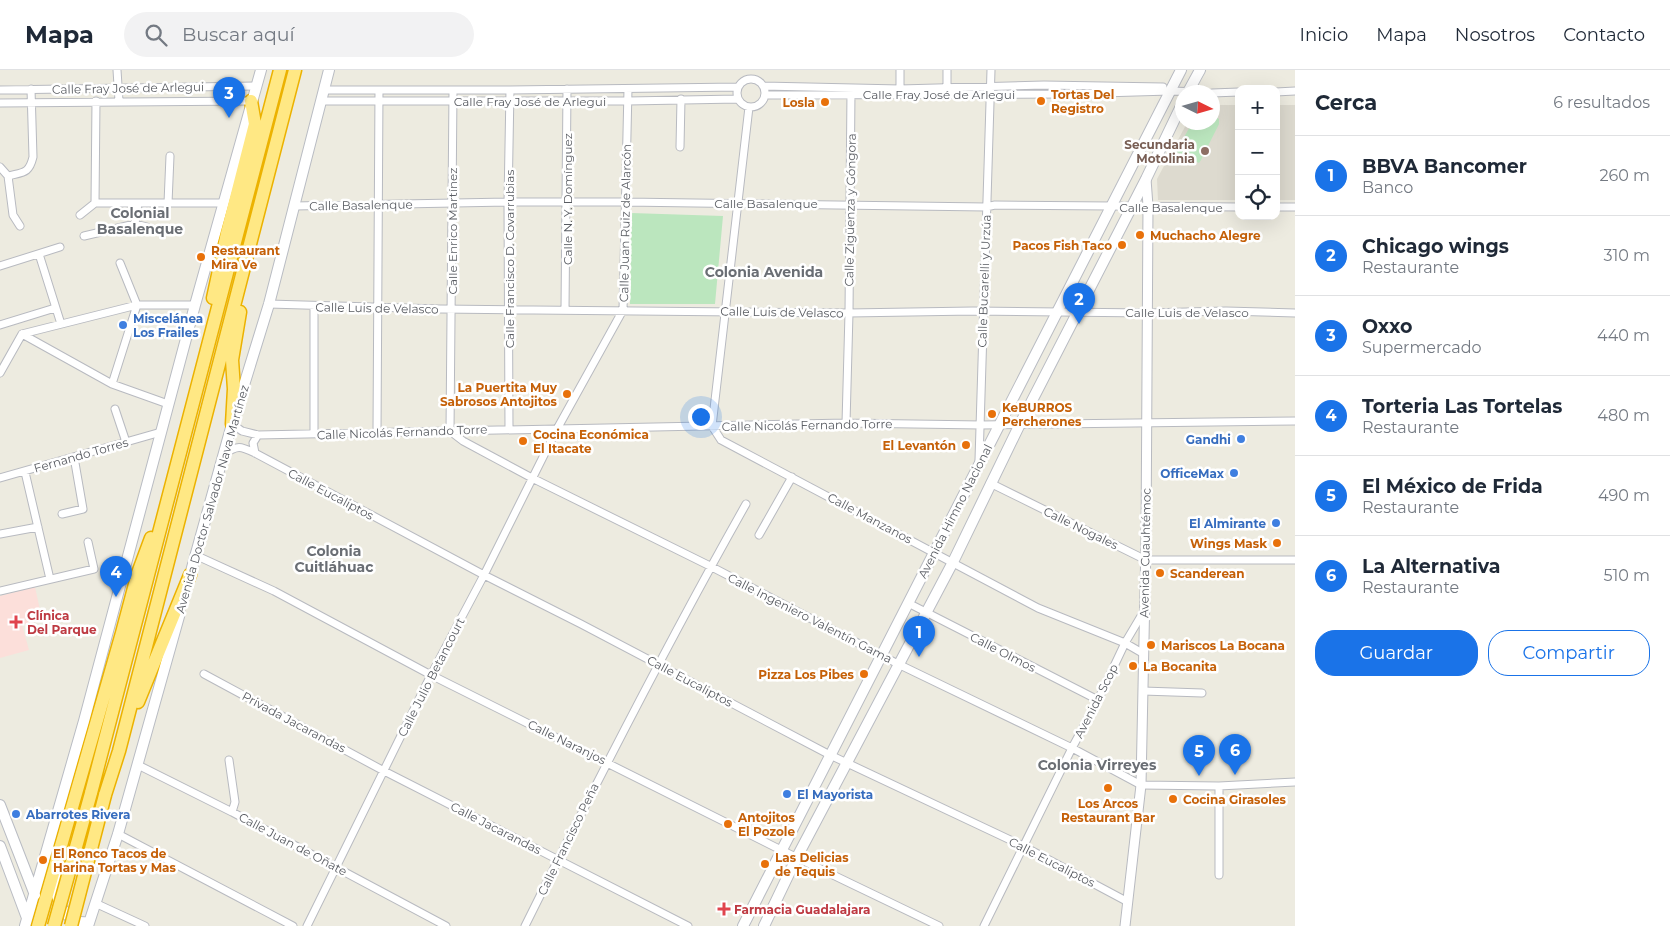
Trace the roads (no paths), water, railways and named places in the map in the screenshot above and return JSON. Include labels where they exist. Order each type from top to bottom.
[{"type":"highway","points":[[54,926],[91,793],[279,74]]},
{"type":"highway","name":"Avenida Doctor Salvador Nava Martínez","points":[[71,926],[105,795],[119,751],[293,76]]},
{"type":"highway","points":[[208,346],[217,276],[255,124],[252,100]]},
{"type":"highway","points":[[232,424],[234,389],[232,360],[249,251]]},
{"type":"highway","points":[[30,924],[41,913],[138,573],[176,470]]},
{"type":"highway","points":[[119,751],[190,575]]},
{"type":"main road","points":[[30,924],[34,894],[84,722],[194,305],[261,70]]},
{"type":"main road","name":"Avenida Doctor Salvador Nava Martínez","points":[[88,924],[138,766],[195,555],[268,304],[329,70]]},
{"type":"main road","name":"Avenida Himno Nacional","points":[[743,926],[1181,70]]},
{"type":"main road","points":[[1192,85],[1200,70]]},
{"type":"main road","name":"Avenida Himno Nacional","points":[[764,926],[797,857],[953,562],[990,483],[1175,119]]},
{"type":"main road","points":[[116,602],[122,634]]},
{"type":"main road","points":[[84,722],[101,706]]},
{"type":"main road","points":[[0,805],[46,926]]},
{"type":"main road","points":[[0,846],[30,924]]},
{"type":"main road","points":[[61,848],[55,880],[57,896],[70,920],[80,924],[88,924]]},
{"type":"street","points":[[117,70],[119,101]]},
{"type":"street","points":[[754,70],[754,79]]},
{"type":"street","points":[[900,70],[900,89]]},
{"type":"street","points":[[947,70],[947,90]]},
{"type":"street","name":"Calle Bucarelli y Urzúa","points":[[979,468],[991,70]]},
{"type":"street","points":[[754,79],[764,86],[764,95],[757,105],[748,107],[738,99],[738,86],[744,80],[754,79]]},
{"type":"street","name":"Calle Fray José de Arlegui","points":[[0,90],[256,86]]},
{"type":"street","name":"Calle Fray José de Arlegui","points":[[324,90],[628,89],[738,86]]},
{"type":"street","name":"Calle Fray José de Arlegui","points":[[764,86],[851,91],[991,90],[1068,86],[1110,89],[1175,89]]},
{"type":"street","points":[[1067,94],[1068,86]]},
{"type":"street","points":[[8,176],[26,171],[31,166],[33,157],[31,89]]},
{"type":"street","name":"Calle N. Y. Domínguez","points":[[565,310],[567,89]]},
{"type":"street","name":"Calle Juan Ruiz de Alarcón","points":[[556,429],[623,310],[628,89]]},
{"type":"street","name":"Calle Fray José de Arlegui","points":[[764,95],[900,89],[947,90]]},
{"type":"street","name":"Calle Fray José de Arlegui","points":[[991,90],[1067,94],[1110,89]]},
{"type":"street","points":[[377,432],[379,90]]},
{"type":"street","name":"Calle Enrico Martínez","points":[[450,431],[453,90]]},
{"type":"street","name":"Calle Francisco D. Covarrubias","points":[[509,428],[508,202],[510,90]]},
{"type":"street","name":"Calle Zigüenza y Góngora","points":[[846,423],[851,91]]},
{"type":"street","points":[[1280,92],[1295,91]]},
{"type":"street","points":[[1220,93],[1235,92]]},
{"type":"street","points":[[680,147],[681,99]]},
{"type":"street","name":"Calle Fray José de Arlegui","points":[[321,101],[738,99]]},
{"type":"street","name":"Calle Fray José de Arlegui","points":[[0,103],[252,100]]},
{"type":"street","points":[[95,203],[96,101]]},
{"type":"street","points":[[712,426],[748,107]]},
{"type":"street","points":[[168,203],[170,156]]},
{"type":"street","points":[[0,167],[8,176],[14,215],[20,226]]},
{"type":"street","name":"Avenida Cuauhtémoc","points":[[1126,926],[1141,786],[1146,560],[1148,206],[1146,179]]},
{"type":"street","points":[[80,215],[95,203],[224,202]]},
{"type":"street","name":"Calle Basalenque","points":[[294,206],[626,202],[986,207],[995,205],[1235,207]]},
{"type":"street","points":[[135,224],[138,203]]},
{"type":"street","points":[[1280,207],[1295,208]]},
{"type":"street","points":[[84,236],[135,224],[147,227]]},
{"type":"street","points":[[0,266],[60,247]]},
{"type":"street","points":[[39,254],[61,324]]},
{"type":"street","points":[[112,384],[137,305],[120,263]]},
{"type":"street","name":"Calle Luis de Velasco","points":[[268,304],[377,308],[849,313],[983,311],[1147,313],[1226,311],[1295,313]]},
{"type":"street","points":[[0,373],[22,334],[137,305],[194,305]]},
{"type":"street","points":[[314,307],[314,434]]},
{"type":"street","points":[[0,325],[55,308]]},
{"type":"street","points":[[22,334],[112,384],[168,404]]},
{"type":"street","points":[[115,410],[126,442]]},
{"type":"street","name":"Calle Nicolás Fernando Torre","points":[[232,424],[242,431],[258,435],[509,428],[556,429],[846,423],[1020,424],[1295,421]]},
{"type":"street","name":"Calle Manzanos","points":[[712,426],[722,440],[1038,608],[1125,643],[1144,654]]},
{"type":"street","name":"Calle Julio Betancourt","points":[[307,926],[431,674],[484,575],[556,429]]},
{"type":"street","name":"Calle Ingeniero Valentín Gama","points":[[450,431],[463,441],[532,478],[710,566],[898,664],[1072,748],[1141,786],[1219,786],[1295,782]]},
{"type":"street","name":"Fernando Torres","points":[[0,478],[161,432]]},
{"type":"street","points":[[255,453],[253,443],[258,435]]},
{"type":"street","name":"Calle Eucaliptos","points":[[224,454],[234,447],[255,453],[484,575],[830,755],[1023,846],[1128,902]]},
{"type":"street","points":[[62,514],[83,509],[74,457]]},
{"type":"street","points":[[25,472],[50,579]]},
{"type":"street","points":[[759,535],[792,477]]},
{"type":"street","name":"Calle Nogales","points":[[990,483],[1146,560],[1295,560]]},
{"type":"street","name":"Calle Francisco Peña","points":[[525,926],[606,762],[710,566],[746,504]]},
{"type":"street","points":[[0,534],[38,527]]},
{"type":"street","points":[[0,591],[94,569],[88,542]]},
{"type":"street","name":"Calle Naranjos","points":[[195,555],[274,591],[431,674],[781,850],[939,926]]},
{"type":"street","name":"Calle Olmos","points":[[908,603],[1098,700]]},
{"type":"street","name":"Avenida Scop","points":[[984,926],[1125,643],[1144,611]]},
{"type":"street","name":"Privada Jacarandas","points":[[204,674],[384,771]]},
{"type":"street","points":[[1143,691],[1202,693]]},
{"type":"street","points":[[228,760],[235,802],[232,812]]},
{"type":"street","name":"Calle Juan de Oñate","points":[[138,766],[232,812],[446,926]]},
{"type":"street","name":"Calle Jacarandas","points":[[384,771],[688,926]]},
{"type":"street","points":[[1219,786],[1219,875]]},
{"type":"street","points":[[118,834],[293,926]]},
{"type":"street","points":[[95,902],[145,926]]},
{"type":"place","name":"Tortas Del Registro","points":[[1041,101]]},
{"type":"place","name":"Losla","points":[[825,102]]},
{"type":"place","name":"Oxxo","points":[[229,118]]},
{"type":"place","name":"Secundaria Motolinia","points":[[1205,151]]},
{"type":"place","name":"Muchacho Alegre","points":[[1140,235]]},
{"type":"place","name":"Pacos Fish Taco","points":[[1122,245]]},
{"type":"place","name":"Restaurant Mira Ve","points":[[201,257]]},
{"type":"place","name":"Chicago wings","points":[[1079,324]]},
{"type":"place","name":"Miscelánea Los Frailes","points":[[123,325]]},
{"type":"place","name":"La Puertita Muy Sabrosos Antojitos","points":[[567,394]]},
{"type":"place","name":"KeBURROS Percherones","points":[[992,414]]},
{"type":"place","name":"Gandhi","points":[[1241,439]]},
{"type":"place","name":"Cocina Económica El Itacate","points":[[523,441]]},
{"type":"place","name":"El Levantón","points":[[966,445]]},
{"type":"place","name":"OfficeMax","points":[[1234,473]]},
{"type":"place","name":"El Almirante","points":[[1276,523]]},
{"type":"place","name":"Wings Mask","points":[[1277,543]]},
{"type":"place","name":"Scanderean","points":[[1160,573]]},
{"type":"place","name":"Torteria Las Tortelas","points":[[116,597]]},
{"type":"place","name":"Clínica Del Parque","points":[[16,622]]},
{"type":"place","name":"Mariscos La Bocana","points":[[1151,645]]},
{"type":"place","name":"BBVA Bancomer","points":[[919,657]]},
{"type":"place","name":"La Bocanita","points":[[1133,666]]},
{"type":"place","name":"Pizza Los Pibes","points":[[864,674]]},
{"type":"place","name":"La Alternativa","points":[[1235,775]]},
{"type":"place","name":"El México de Frida","points":[[1199,776]]},
{"type":"place","name":"Los Arcos Restaurant Bar","points":[[1108,788]]},
{"type":"place","name":"El Mayorista","points":[[787,794]]},
{"type":"place","name":"Cocina Girasoles","points":[[1173,799]]},
{"type":"place","name":"Abarrotes Rivera","points":[[16,814]]},
{"type":"place","name":"Antojitos El Pozole","points":[[728,824]]},
{"type":"place","name":"El Ronco Tacos de Harina Tortas y Mas","points":[[43,860]]},
{"type":"place","name":"Las Delicias de Tequis","points":[[765,864]]},
{"type":"place","name":"Farmacia Guadalajara","points":[[724,909]]},
{"type":"district","name":"Colonial Basalenque","points":[[140,222]]},
{"type":"district","name":"Colonia Avenida","points":[[764,272]]},
{"type":"district","name":"Colonia Cuitláhuac","points":[[334,560]]},
{"type":"district","name":"Colonia Virreyes","points":[[1097,765]]}]
